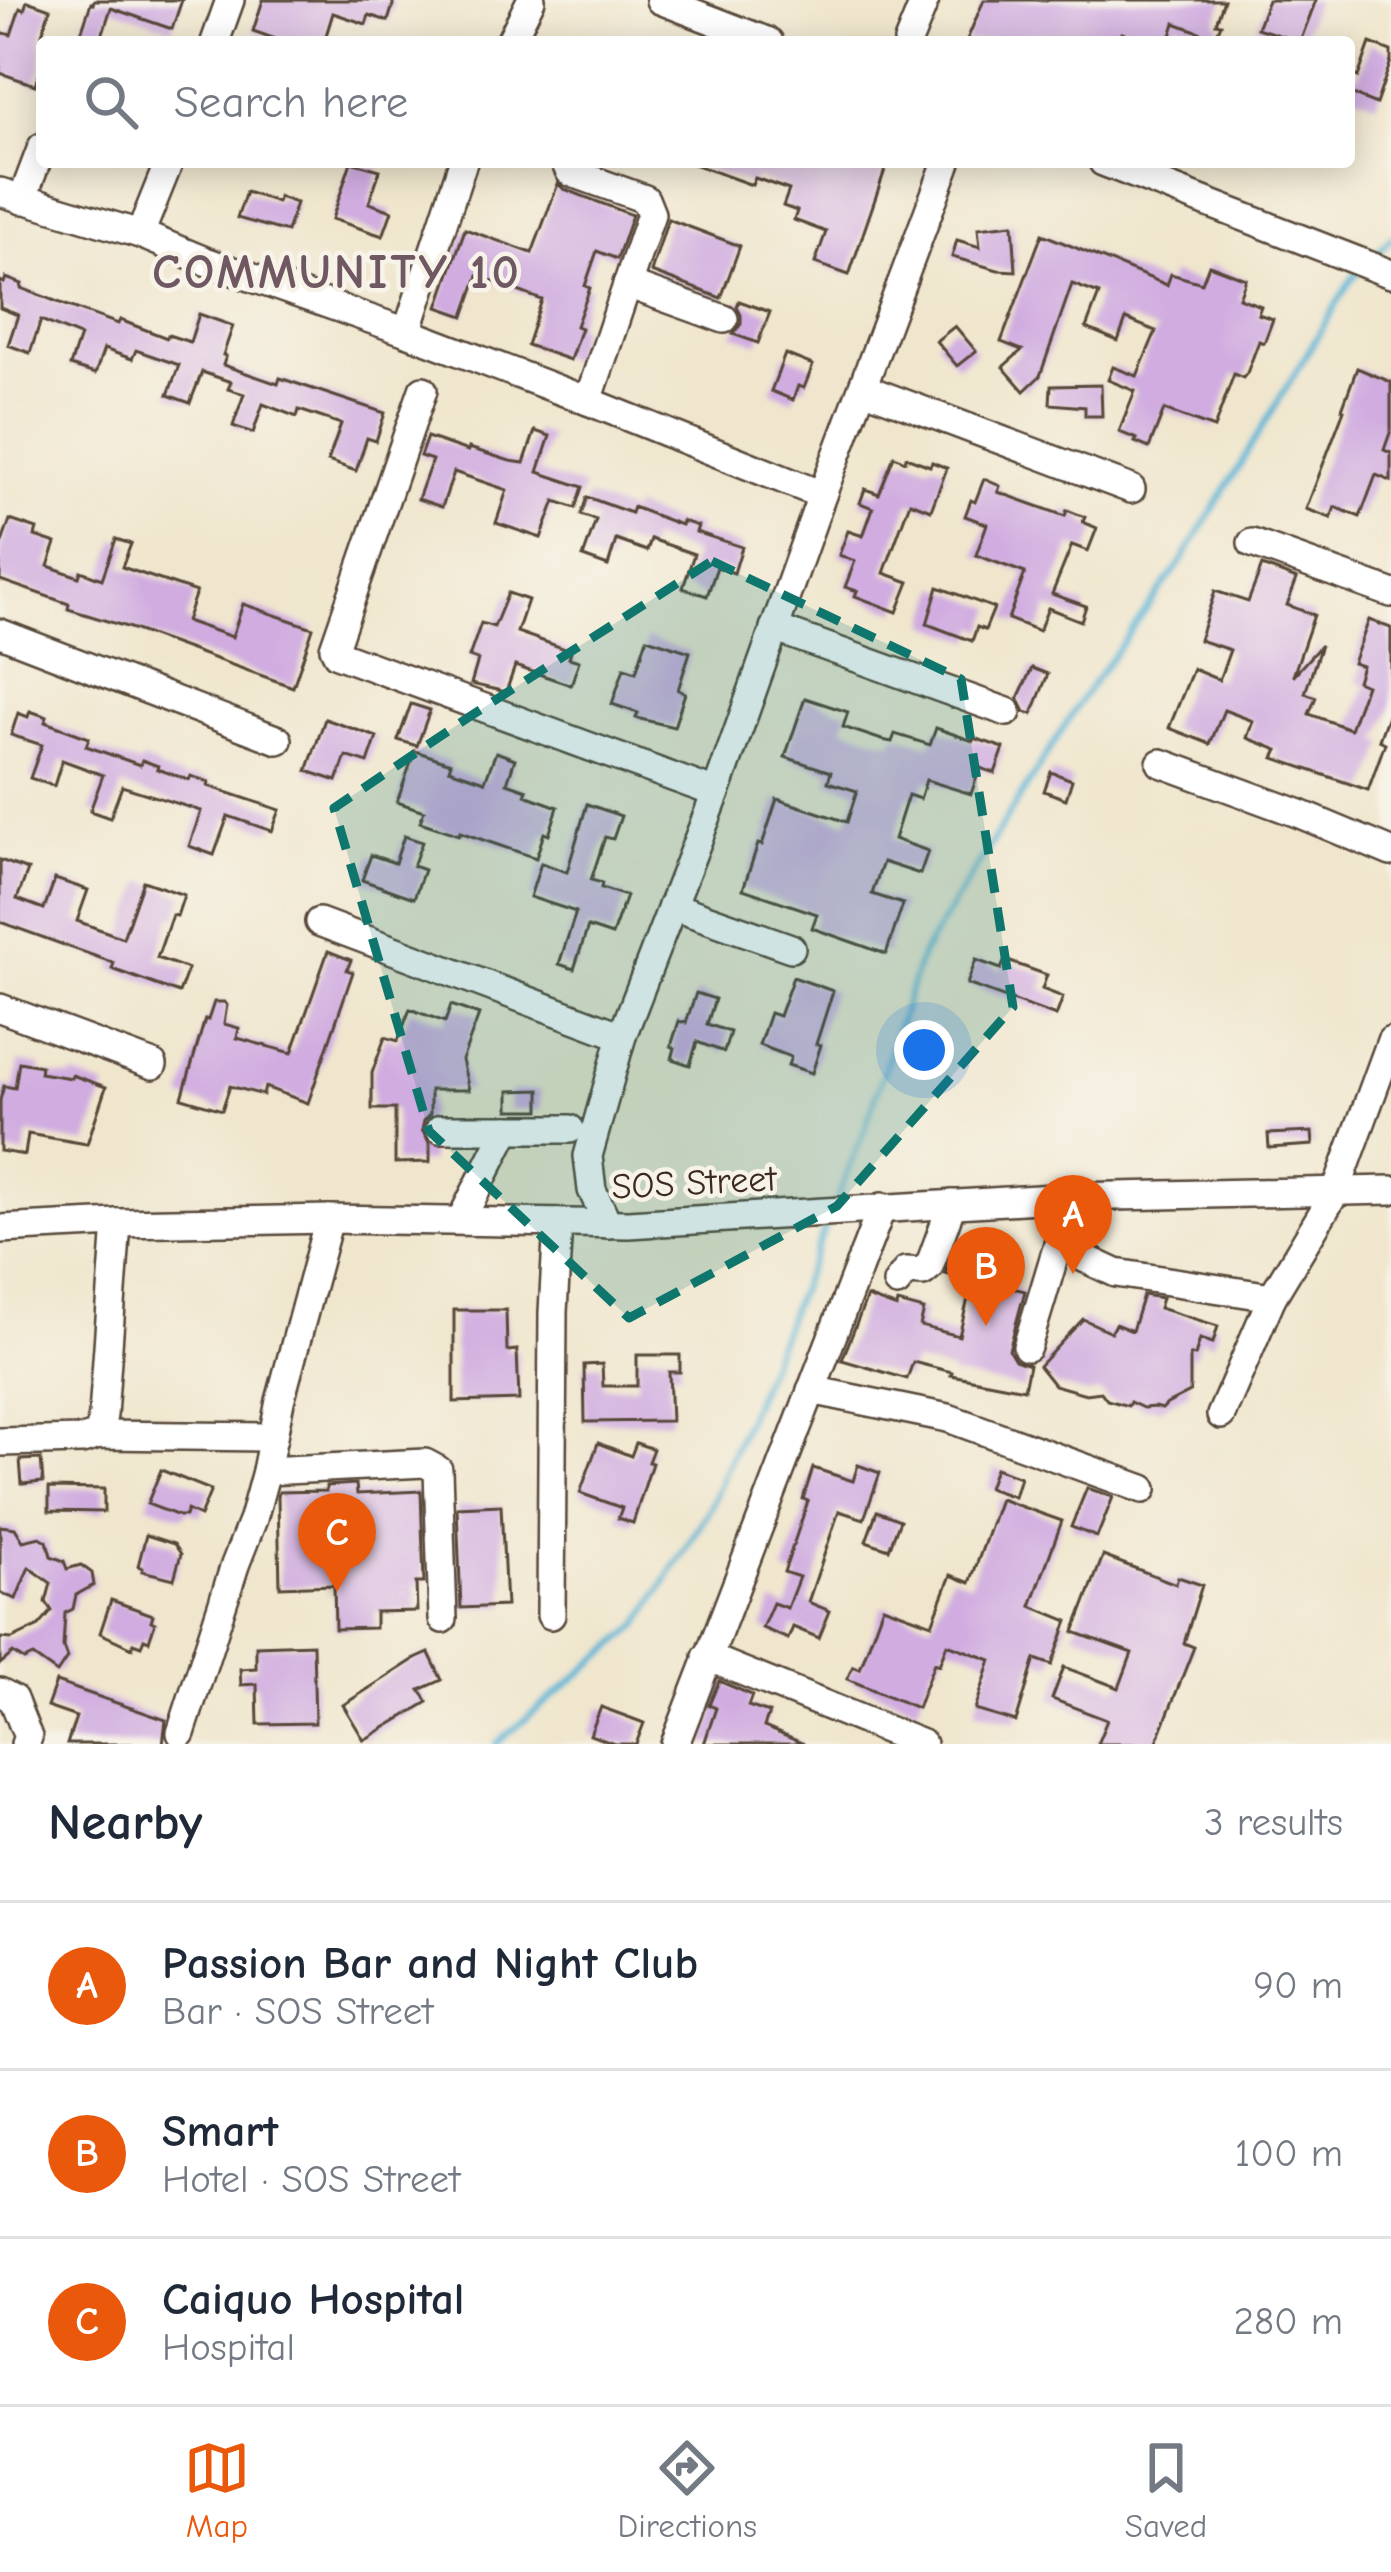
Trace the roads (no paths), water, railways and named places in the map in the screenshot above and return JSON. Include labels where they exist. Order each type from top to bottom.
[{"type":"street","points":[[217,36],[230,0]]},
{"type":"street","points":[[513,36],[532,0]]},
{"type":"street","points":[[660,0],[753,36]]},
{"type":"street","points":[[910,36],[925,0]]},
{"type":"street","points":[[36,156],[11,196],[140,234],[407,332],[822,495]]},
{"type":"street","points":[[140,234],[167,168]]},
{"type":"street","points":[[407,332],[462,168]]},
{"type":"street","points":[[568,168],[645,200],[651,214],[588,401]]},
{"type":"street","points":[[608,1224],[592,1190],[588,1156],[622,1036],[945,168]]},
{"type":"street","points":[[1118,168],[1375,268]]},
{"type":"street","points":[[627,284],[724,319]]},
{"type":"street","points":[[863,388],[1131,489]]},
{"type":"street","points":[[423,390],[334,648],[337,655],[716,793]]},
{"type":"street","points":[[1252,543],[1391,592]]},
{"type":"street","points":[[774,628],[1007,712]]},
{"type":"street","points":[[0,633],[278,740]]},
{"type":"street","points":[[1161,763],[1391,852]]},
{"type":"street","points":[[672,906],[791,948]]},
{"type":"street","points":[[319,922],[622,1036]]},
{"type":"street","points":[[0,1008],[153,1065]]},
{"type":"street","points":[[1221,1415],[1272,1297],[1336,1191],[1391,1042]]},
{"type":"street","points":[[440,1129],[569,1129]]},
{"type":"street","points":[[461,1220],[507,1129]]},
{"type":"street","name":"SOS Street","points":[[0,1229],[328,1219],[608,1224],[1071,1197],[1391,1190]]},
{"type":"street","points":[[1027,1347],[1071,1197]]},
{"type":"street","points":[[897,1283],[905,1271],[923,1272],[929,1267],[952,1204]]},
{"type":"street","points":[[675,1744],[882,1207]]},
{"type":"street","points":[[181,1733],[266,1471],[328,1219]]},
{"type":"street","points":[[99,1435],[117,1223]]},
{"type":"street","points":[[551,1615],[558,1223]]},
{"type":"street","points":[[1063,1228],[1084,1258],[1116,1273],[1272,1297]]},
{"type":"street","points":[[811,1390],[948,1418],[1143,1489]]},
{"type":"street","points":[[0,1442],[82,1440],[99,1435],[273,1437]]},
{"type":"street","points":[[266,1471],[425,1463],[438,1470],[443,1619]]},
{"type":"street","points":[[707,1658],[922,1744]]},
{"type":"street","points":[[0,1692],[13,1699],[28,1737],[25,1744]]},
{"type":"waterway","points":[[1373,257],[1391,238]]},
{"type":"waterway","points":[[836,1201],[865,1129],[921,956],[1082,698],[1182,561],[1359,271]]},
{"type":"waterway","points":[[496,1744],[639,1625],[710,1508],[829,1218]]},
{"type":"place","name":"Passion Bar and Night Club","points":[[1073,1274]]},
{"type":"place","name":"Smart","points":[[986,1326]]},
{"type":"place","name":"Caiquo Hospital","points":[[337,1592]]},
{"type":"district","name":"COMMUNITY 10","points":[[337,272]]}]
